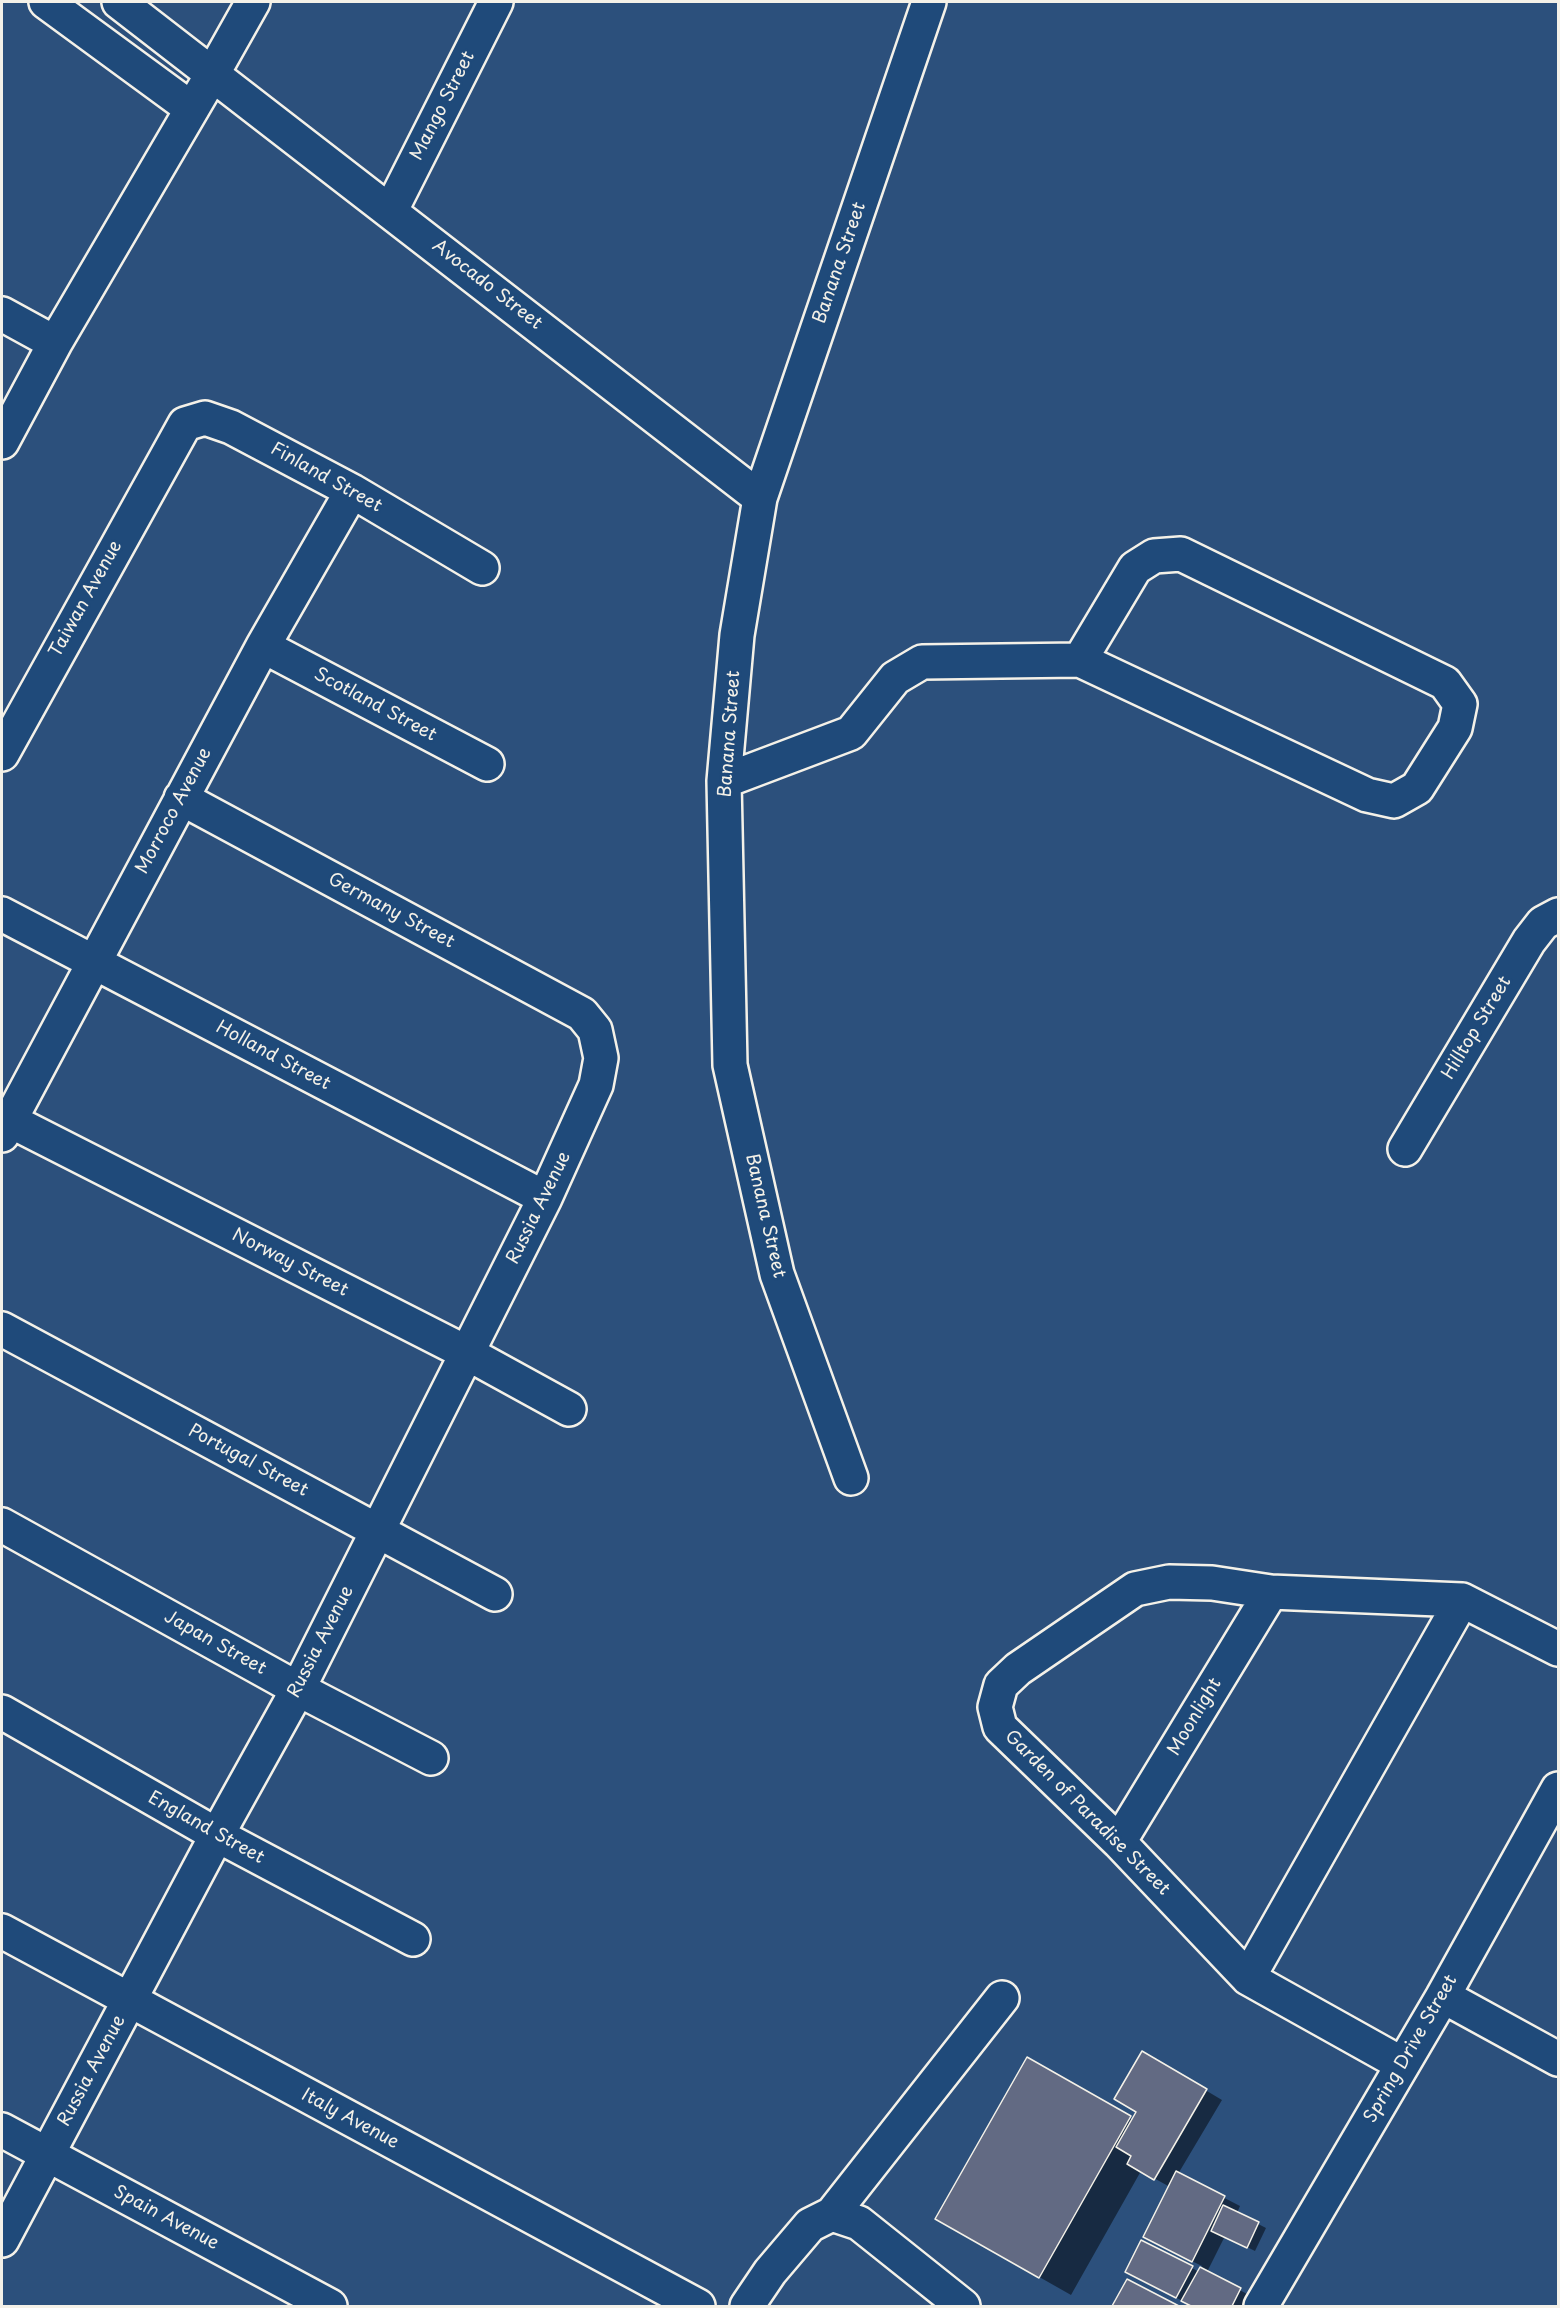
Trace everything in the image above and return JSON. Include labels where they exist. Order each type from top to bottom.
[{"type":"street","points":[[46,2],[192,108]]},
{"type":"street","name":"Avocado Street","points":[[119,2],[391,210],[760,498]]},
{"type":"street","points":[[2,442],[55,343],[253,2]]},
{"type":"street","name":"Mango Street","points":[[391,210],[496,2]]},
{"type":"street","name":"Banana Street","points":[[851,1478],[777,1274],[730,1065],[724,781],[737,635],[760,498],[929,2]]},
{"type":"street","points":[[2,314],[55,343]]},
{"type":"street","name":"Finland Street","points":[[171,445],[185,424],[205,418],[231,427],[352,491],[482,568]]},
{"type":"street","name":"Taiwan Avenue","points":[[2,754],[171,445]]},
{"type":"street","name":"Morroco Avenue","points":[[5,1127],[263,646],[352,491]]},
{"type":"street","points":[[724,781],[850,733],[895,678],[922,662],[1080,660],[1367,795],[1394,801],[1417,788],[1455,728],[1460,704],[1445,683],[1181,554],[1154,556],[1135,568],[1080,660]]},
{"type":"street","name":"Scotland Street","points":[[263,646],[487,764]]},
{"type":"street","name":"Germany Street","points":[[181,798],[582,1014],[595,1030]]},
{"type":"street","name":"Holland Street","points":[[2,914],[545,1198]]},
{"type":"street","name":"Hilltop Street","points":[[1405,1149],[1529,941],[1543,923],[1558,915]]},
{"type":"street","name":"Russia Avenue","points":[[2,2240],[217,1835],[298,1689],[545,1198],[596,1085],[601,1058],[595,1030]]},
{"type":"street","name":"Norway Street","points":[[5,1127],[467,1353],[569,1409]]},
{"type":"street","name":"Portugal Street","points":[[2,1329],[495,1594]]},
{"type":"street","name":"Japan Street","points":[[2,1525],[298,1689],[431,1758]]},
{"type":"street","name":"Garden of Paradise Street","points":[[1401,2064],[1248,1977],[1119,1842],[1000,1727],[995,1707],[1001,1685],[1018,1669],[1134,1589],[1169,1582],[1212,1583],[1271,1592],[1462,1600],[1558,1649]]},
{"type":"street","name":"Moonlight","points":[[1119,1842],[1271,1592]]},
{"type":"street","points":[[1248,1977],[1462,1600]]},
{"type":"street","name":"England Street","points":[[2,1712],[217,1835],[413,1939]]},
{"type":"street","name":"Spring Drive Street","points":[[1261,2307],[1401,2064],[1547,1835],[1558,1789]]},
{"type":"street","name":"Italy Avenue","points":[[2,1931],[698,2307]]},
{"type":"street","points":[[1443,1996],[1558,2059]]},
{"type":"street","points":[[747,2307],[770,2272],[810,2225],[832,2214],[1002,1998]]},
{"type":"street","name":"Spain Avenue","points":[[2,2130],[330,2307]]},
{"type":"street","points":[[832,2214],[859,2223],[955,2304]]},
{"type":"building","points":[[1142,2051],[1207,2089],[1154,2180],[1127,2164],[1131,2156],[1116,2147],[1136,2112],[1114,2099]]},
{"type":"building","points":[[1027,2057],[1131,2116],[1039,2278],[935,2219]]},
{"type":"building","points":[[1176,2171],[1225,2196],[1192,2262],[1143,2237]]},
{"type":"building","points":[[1223,2205],[1259,2222],[1247,2248],[1211,2231]]},
{"type":"building","points":[[1141,2240],[1193,2266],[1176,2298],[1125,2272]]},
{"type":"building","points":[[1200,2267],[1241,2288],[1232,2306],[1191,2306],[1181,2301]]},
{"type":"building","points":[[1127,2279],[1179,2306],[1112,2306]]}]
